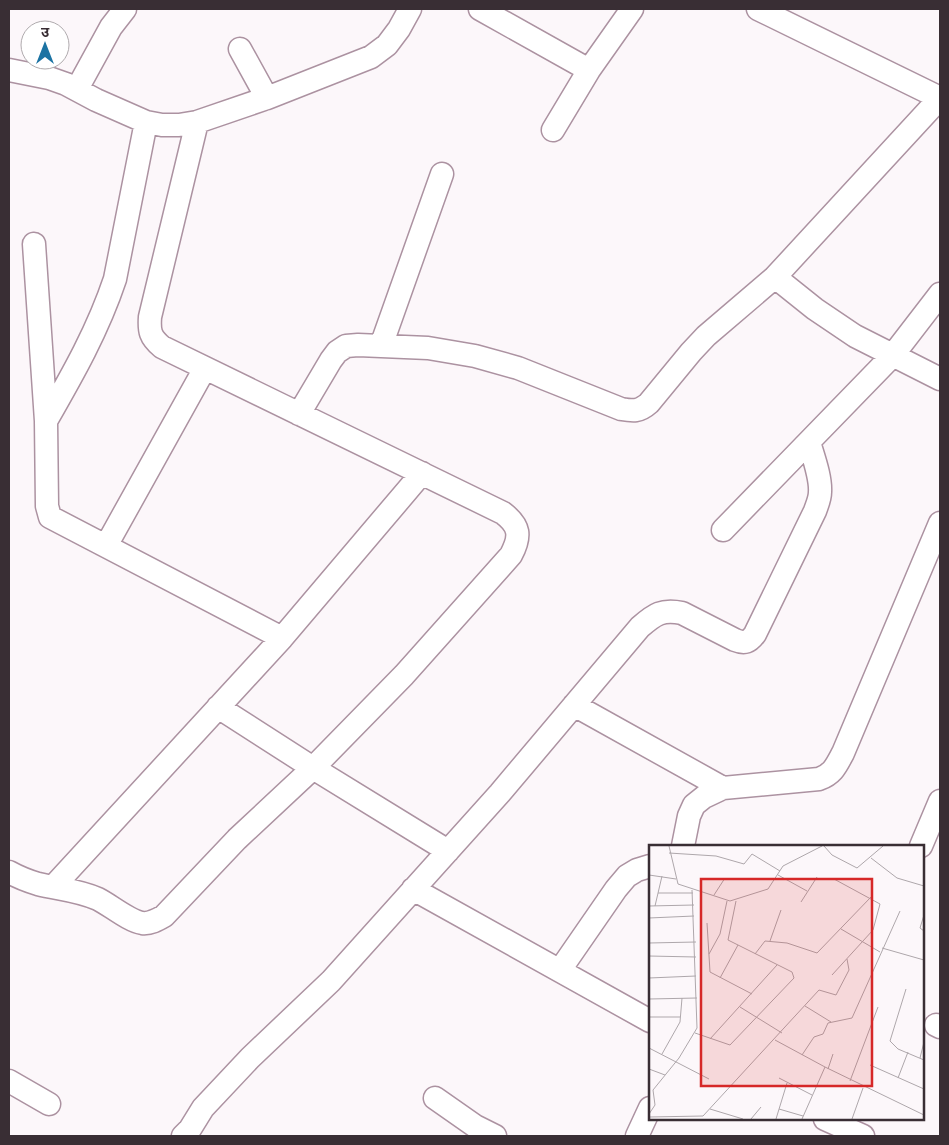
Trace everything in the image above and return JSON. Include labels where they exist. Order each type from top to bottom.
[{"type":"street","points":[[77,89],[111,27],[125,9]]},
{"type":"street","points":[[9,70],[48,78],[66,84],[96,100],[146,122],[162,125],[179,125],[197,122],[267,98],[371,57],[387,45],[410,9]]},
{"type":"street","points":[[480,9],[589,70]]},
{"type":"street","points":[[553,130],[589,70],[632,9]]},
{"type":"street","points":[[299,414],[330,360],[346,346],[358,345],[428,348],[475,356],[518,368],[621,409],[642,409],[649,403],[706,336],[775,277],[940,98],[758,9]]},
{"type":"street","points":[[240,49],[267,98]]},
{"type":"street","points":[[46,421],[81,359],[107,304],[115,279],[146,122]]},
{"type":"street","points":[[9,872],[35,883],[86,894],[142,923],[153,922],[164,916],[237,839],[313,768],[404,675],[507,560],[516,546],[518,538],[517,529],[512,520],[503,513],[162,347],[154,340],[150,332],[150,317],[197,122]]},
{"type":"street","points":[[382,346],[442,174]]},
{"type":"street","points":[[34,244],[46,421],[47,506],[50,517],[282,638]]},
{"type":"street","points":[[775,277],[815,309],[855,336],[940,379]]},
{"type":"street","points":[[723,530],[893,355],[940,294]]},
{"type":"street","points":[[106,546],[205,368]]},
{"type":"street","points":[[183,1136],[218,1091],[330,982],[448,851],[500,793],[640,627],[663,611],[682,613],[735,640],[741,642],[750,640],[755,634],[819,501],[819,480],[809,442]]},
{"type":"street","points":[[53,887],[282,638],[422,473]]},
{"type":"street","points":[[683,845],[689,816],[694,805],[704,796],[723,788],[819,779],[827,776],[834,769],[843,754],[940,523]]},
{"type":"street","points":[[574,705],[723,788]]},
{"type":"street","points":[[218,707],[448,851]]},
{"type":"street","points":[[921,845],[940,801]]},
{"type":"street","points":[[560,970],[627,876],[649,866]]},
{"type":"street","points":[[413,889],[649,1019]]},
{"type":"street","points":[[9,1081],[49,1104]]},
{"type":"street","points":[[434,1098],[473,1131],[496,1136]]},
{"type":"street","points":[[637,1136],[649,1110]]},
{"type":"street","points":[[827,1120],[862,1136]]}]
